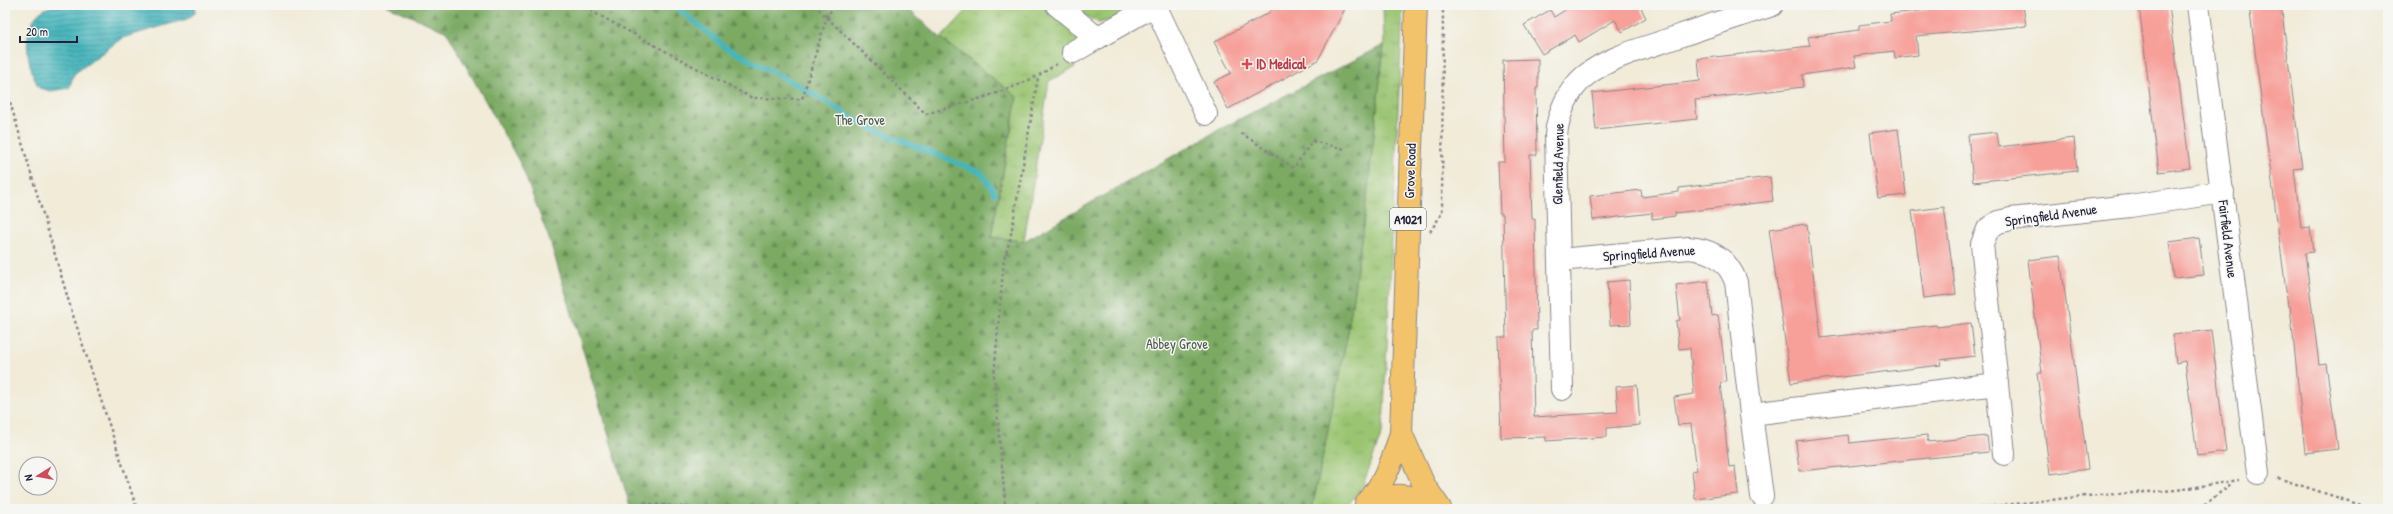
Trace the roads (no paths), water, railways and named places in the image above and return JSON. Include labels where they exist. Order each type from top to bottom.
[{"type":"main road","name":"Grove Road","points":[[1363,507],[1380,488],[1391,467],[1401,433],[1416,5]]},
{"type":"main road","name":"Grove Road","points":[[1401,433],[1424,485],[1440,509]]},
{"type":"main road","points":[[1363,507],[1378,499],[1404,495],[1417,497],[1440,509]]},
{"type":"street","points":[[1057,5],[1097,38]]},
{"type":"street","points":[[1073,52],[1155,5],[1206,114]]},
{"type":"street","name":"Glenfield Avenue","points":[[1562,389],[1556,130],[1565,102],[1580,81],[1595,70],[1636,50],[1772,5]]},
{"type":"street","name":"Fairfield Avenue","points":[[2198,5],[2258,473]]},
{"type":"street","name":"Springfield Avenue","points":[[2004,454],[1982,254],[1982,244],[1988,229],[1998,222],[2024,217],[2130,206],[2222,192]]},
{"type":"street","name":"Springfield Avenue","points":[[1559,260],[1689,248],[1704,250],[1720,258],[1730,269],[1736,282],[1762,496]]},
{"type":"street","points":[[1751,414],[1997,384]]},
{"type":"water","points":[[64,5],[195,5],[195,13],[187,19],[122,38],[74,74],[69,88],[51,91],[39,88],[35,79],[31,68],[27,46],[28,35],[36,16],[47,8]]},
{"type":"waterway","points":[[674,5],[725,47],[803,88],[870,128],[982,173],[995,193]]},
{"type":"place","name":"ID Medical","points":[[1247,64]]},
{"type":"park label","name":"The Grove","points":[[860,120]]},
{"type":"park label","name":"Abbey Grove","points":[[1177,344]]}]
